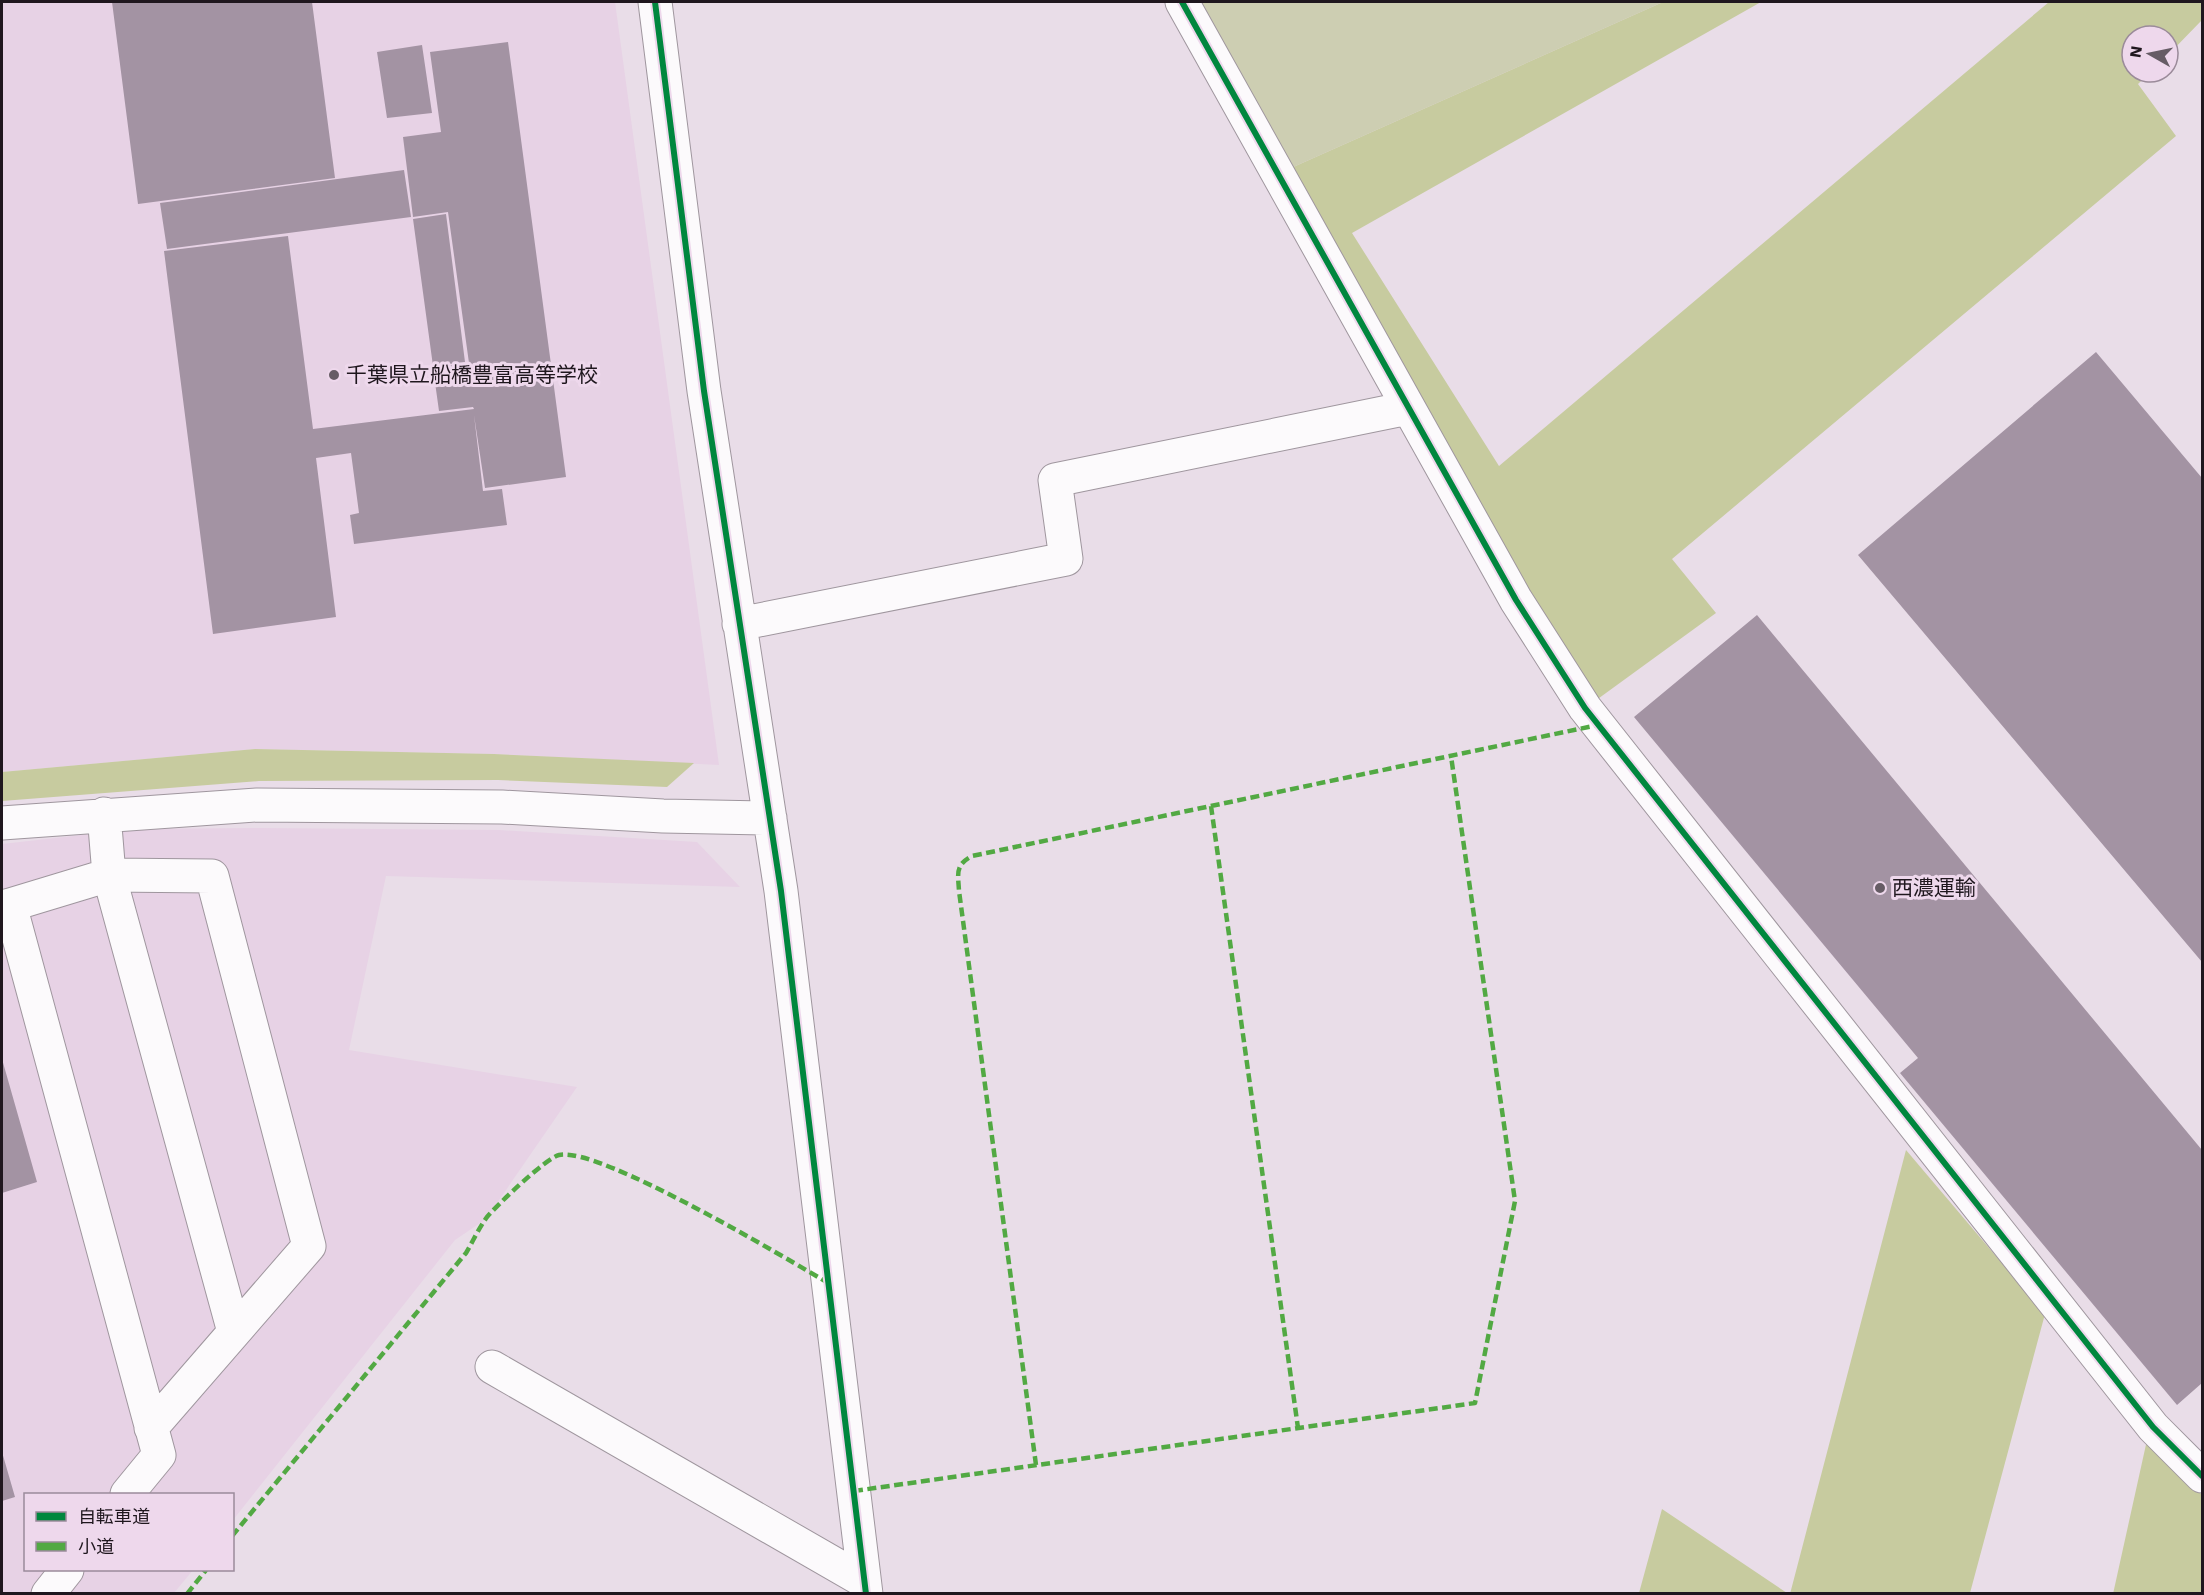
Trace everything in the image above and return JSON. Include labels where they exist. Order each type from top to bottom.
[{"type":"street","points":[[655,2],[704,391],[770,818],[831,1285],[865,1587]]},
{"type":"street","points":[[1182,2],[1516,600],[1585,708],[2154,1427],[2202,1476]]},
{"type":"street","points":[[739,624],[1066,559],[1055,480],[1408,408]]},
{"type":"street","points":[[2,823],[257,805],[502,807],[663,816],[770,818]]},
{"type":"street","points":[[105,814],[108,875],[234,1332]]},
{"type":"street","points":[[128,1493],[159,1455],[151,1428],[6,906],[108,875],[212,876],[309,1246],[151,1428]]},
{"type":"street","points":[[492,1367],[865,1587]]},
{"type":"street","points":[[48,1593],[65,1571]]},
{"type":"shaded area","name":"千葉県立船橋豊富高等学校","points":[[2,2],[615,2],[719,765],[494,754],[255,749],[2,772]]},
{"type":"shaded area","points":[[135,829],[499,830],[697,842],[740,887],[386,876],[349,1050],[577,1087],[486,1219],[455,1240],[234,1519],[234,1493],[24,1493],[24,1571],[192,1571],[174,1593],[2,1593],[2,844]]},
{"type":"green space","points":[[1201,2],[1663,2],[1291,168]]},
{"type":"green space","points":[[1663,2],[1761,2],[1352,233],[1499,466],[2049,2],[2202,2],[2202,20],[2180,43],[2180,24],[2120,24],[2120,84],[2138,84],[2176,136],[1672,559],[1716,613],[1595,701],[1528,596],[1291,168]]},
{"type":"green space","points":[[255,749],[494,754],[694,763],[667,787],[498,780],[259,781],[2,801],[2,772]]},
{"type":"green space","points":[[1906,1150],[2045,1314],[1970,1593],[1790,1594]]},
{"type":"green space","points":[[2147,1440],[2202,1495],[2202,1593],[2113,1594]]},
{"type":"green space","points":[[1662,1509],[1787,1593],[1639,1593]]},
{"type":"building","points":[[112,2],[312,2],[335,178],[138,204]]},
{"type":"building","points":[[508,42],[566,477],[485,488],[474,415],[483,491],[502,489],[507,525],[354,544],[350,515],[359,513],[351,453],[316,458],[336,617],[213,634],[164,251],[288,236],[313,429],[474,409],[473,407],[439,411],[433,368],[469,363],[448,212],[413,217],[403,137],[441,132],[430,52]]},
{"type":"building","points":[[422,45],[432,113],[387,118],[377,52]]},
{"type":"building","points":[[404,170],[411,217],[167,249],[160,203]]},
{"type":"building","points":[[446,214],[465,362],[433,366],[413,219]]},
{"type":"building","points":[[2096,352],[2202,478],[2202,962],[1858,555]]},
{"type":"building","name":"西濃運輸","points":[[1757,615],[2202,1150],[2202,1383],[2177,1405],[1900,1073],[1918,1058],[1634,717]]},
{"type":"building","points":[[2,1059],[37,1182],[2,1193]]},
{"type":"building","points":[[2,1452],[15,1497],[2,1501]]},
{"type":"marked path","points":[[1036,1465],[959,891],[960,866],[972,856],[1598,725]]},
{"type":"marked path","points":[[854,1491],[1475,1403],[1515,1201],[1451,756]]},
{"type":"marked path","points":[[1211,806],[1298,1428]]},
{"type":"marked path","points":[[234,1534],[466,1253],[487,1217],[533,1173],[559,1155],[580,1157],[651,1185],[830,1284]]},
{"type":"marked path","points":[[187,1594],[205,1571]]},
{"type":"cycle path","points":[[655,2],[704,391],[781,891],[866,1594]]},
{"type":"cycle path","points":[[1182,2],[1516,600],[1585,708],[2153,1427],[2202,1476]]},
{"type":"place","name":"千葉県立船橋豊富高等学校","points":[[334,375]]},
{"type":"place","name":"西濃運輸","points":[[1880,888]]}]
